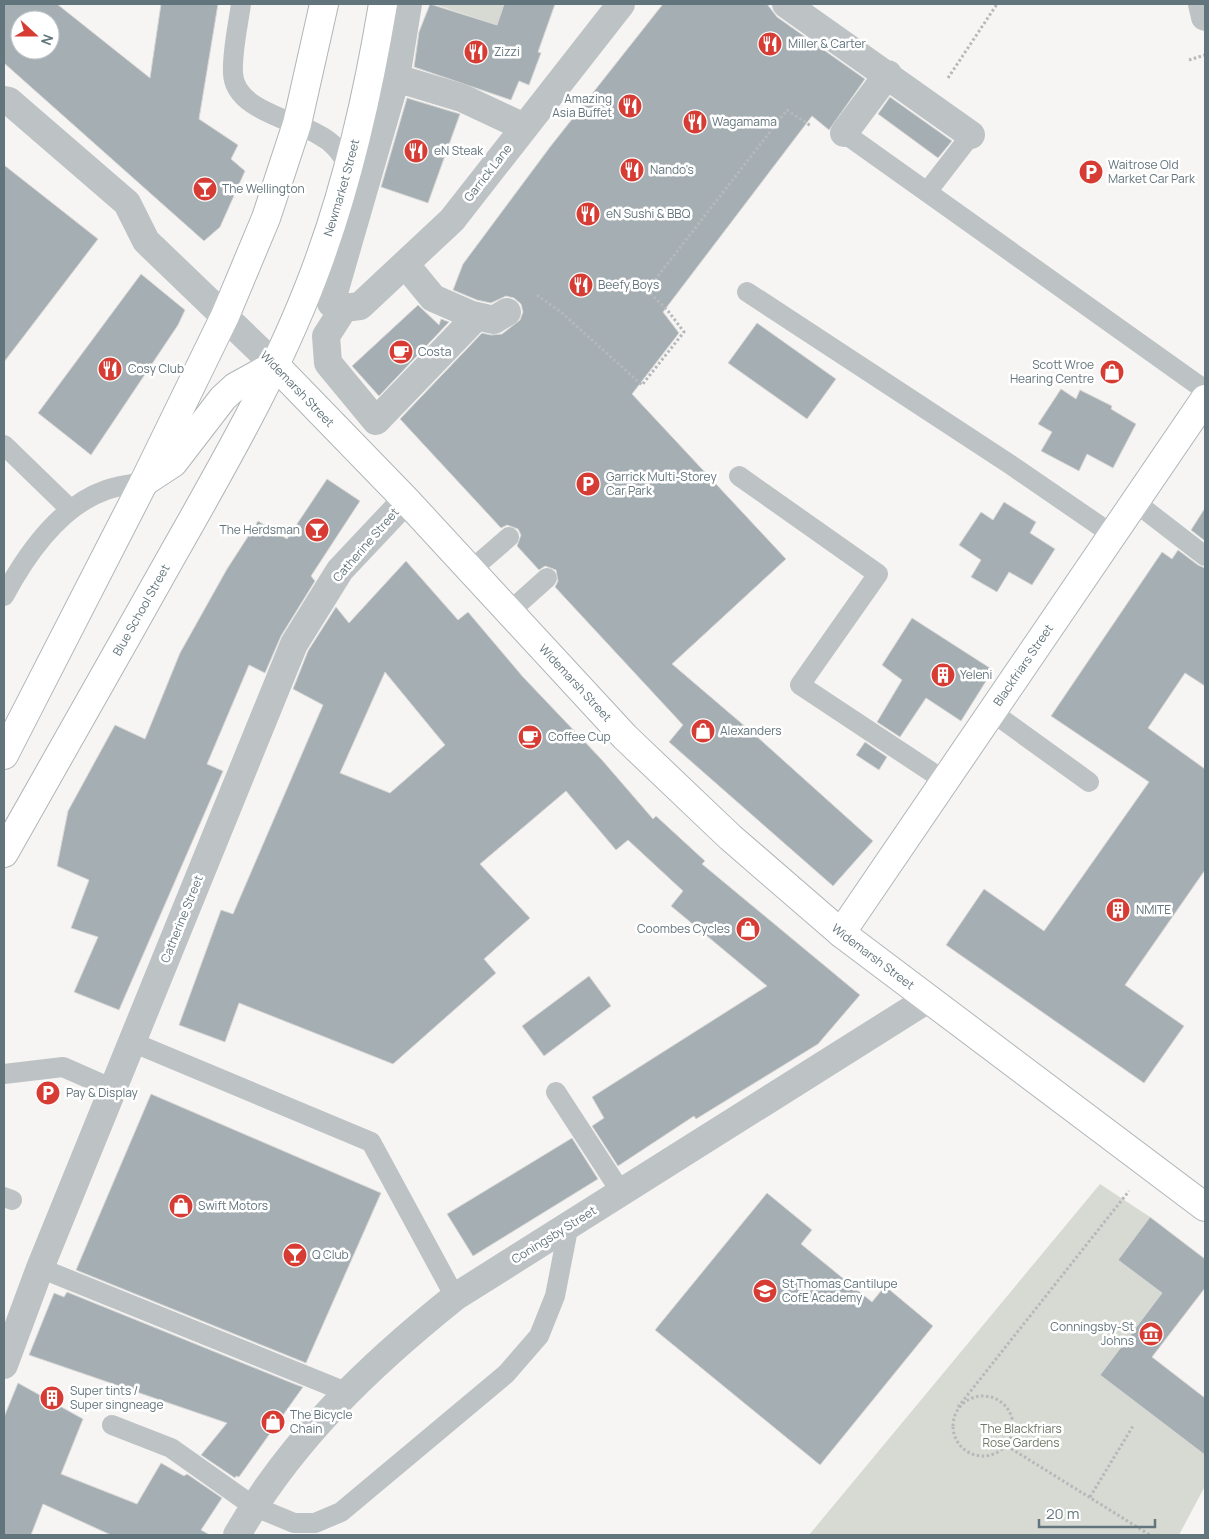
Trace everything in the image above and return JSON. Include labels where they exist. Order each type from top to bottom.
[{"type":"main road","points":[[4,755],[144,482],[225,316],[266,218],[297,124],[324,4]]},
{"type":"main road","name":"Newmarket Street","points":[[276,365],[322,254],[348,165],[366,91],[383,4]]},
{"type":"main road","points":[[144,482],[173,463],[223,398],[235,387],[276,365]]},
{"type":"main road","name":"Widemarsh Street","points":[[276,365],[406,500],[650,762],[730,838],[841,932],[1205,1207]]},
{"type":"main road","name":"Blue School Street","points":[[4,853],[228,457],[276,365]]},
{"type":"main road","name":"Blackfriars Street","points":[[841,932],[1205,399]]},
{"type":"street","points":[[408,4],[396,78],[338,305],[326,336],[328,363],[376,421],[477,316]]},
{"type":"street","name":"Garrick Lane","points":[[338,305],[360,306],[452,220],[621,4]]},
{"type":"street","points":[[786,4],[888,74],[971,135]]},
{"type":"street","points":[[1202,4],[1205,17]]},
{"type":"street","points":[[844,133],[888,74]]},
{"type":"street","points":[[396,78],[462,98],[524,127]]},
{"type":"street","name":"Widemarsh Street","points":[[4,100],[9,101],[127,203],[146,241],[276,365]]},
{"type":"street","points":[[405,264],[433,298],[477,316],[494,320],[507,312]]},
{"type":"street","name":"Catherine Street","points":[[4,1365],[40,1268],[249,750],[294,644],[340,570],[406,500]]},
{"type":"street","name":"Coningsby Street","points":[[237,1535],[253,1506],[298,1447],[346,1392],[401,1341],[455,1297],[928,999]]},
{"type":"lane","points":[[241,4],[233,74],[238,93],[254,105],[319,134],[336,147],[348,165]]},
{"type":"lane","points":[[844,133],[1205,390]]},
{"type":"lane","points":[[927,192],[971,135]]},
{"type":"lane","points":[[747,292],[1011,465],[1113,535]]},
{"type":"lane","points":[[4,444],[70,509]]},
{"type":"lane","points":[[739,476],[878,574],[800,685],[945,781]]},
{"type":"lane","points":[[4,596],[38,543],[70,509],[106,490],[144,482]]},
{"type":"lane","points":[[1135,502],[1205,556]]},
{"type":"lane","points":[[471,570],[508,537]]},
{"type":"lane","points":[[510,612],[547,578]]},
{"type":"lane","points":[[992,712],[1089,782]]},
{"type":"lane","points":[[132,1042],[371,1142],[455,1297]]},
{"type":"lane","points":[[4,1074],[63,1067],[113,1090]]},
{"type":"lane","points":[[556,1092],[621,1192]]},
{"type":"lane","points":[[112,1425],[171,1448],[253,1506],[294,1523],[315,1523],[341,1512],[506,1374],[539,1336],[555,1296],[569,1224]]},
{"type":"lane","points":[[40,1268],[346,1392]]},
{"type":"path","points":[[930,104],[997,4]]},
{"type":"path","points":[[1189,60],[1205,55]]},
{"type":"path","points":[[507,312],[531,292],[543,298],[642,384],[684,332],[647,290],[787,110],[835,143],[844,133]]},
{"type":"path","points":[[958,1407],[975,1396],[994,1397],[1002,1403],[1009,1409],[1014,1428],[1007,1446],[991,1457],[972,1456],[956,1444],[952,1425],[958,1407],[1150,1165]]},
{"type":"path","points":[[1090,1497],[1133,1426]]},
{"type":"path","points":[[1007,1446],[1150,1535]]},
{"type":"green space","points":[[434,4],[504,4],[497,25]]},
{"type":"green space","name":"The Blackfriars Rose Gardens","points":[[1100,1184],[1150,1217],[1118,1260],[1162,1293],[1100,1375],[1205,1455],[1205,1486],[1179,1535],[809,1535]]},
{"type":"building","points":[[4,4],[57,4],[150,78],[161,4],[218,4],[199,119],[238,145],[231,159],[245,171],[220,227],[204,241],[4,63]]},
{"type":"building","name":"Zizzi","points":[[430,4],[497,25],[504,4],[555,4],[538,52],[541,53],[529,85],[519,81],[511,100],[414,67],[419,32]]},
{"type":"building","points":[[663,4],[767,4],[777,17],[865,79],[829,130],[812,116],[663,312],[679,333],[632,394],[786,559],[672,664],[754,734],[873,841],[833,886],[669,742],[683,725],[555,587],[558,581],[556,570],[545,566],[539,570],[517,546],[521,535],[518,529],[507,525],[501,528],[400,419],[482,333],[491,335],[502,334],[520,320],[523,312],[521,304],[514,298],[506,296],[491,303],[477,300],[453,290],[463,264],[550,147]]},
{"type":"building","points":[[890,97],[952,141],[938,158],[878,114]]},
{"type":"building","name":"eN Steak","points":[[407,98],[460,114],[428,203],[381,187]]},
{"type":"building","points":[[4,165],[98,239],[4,362]]},
{"type":"building","name":"Cosy Club","points":[[141,274],[185,310],[178,325],[91,455],[38,413]]},
{"type":"building","name":"Costa","points":[[418,305],[439,325],[441,319],[449,322],[379,396],[352,366]]},
{"type":"building","points":[[757,323],[836,379],[807,419],[728,363]]},
{"type":"building","points":[[1061,389],[1076,399],[1080,390],[1112,406],[1111,409],[1136,424],[1113,468],[1087,454],[1079,471],[1041,451],[1052,432],[1038,424]]},
{"type":"building","points":[[327,479],[360,501],[311,576],[315,581],[281,636],[265,673],[249,665],[207,764],[223,771],[119,1010],[74,992],[98,937],[71,928],[89,880],[57,866],[68,811],[115,725],[145,739],[180,653],[227,569],[258,521],[287,539]]},
{"type":"building","points":[[1004,502],[1036,522],[1030,533],[1055,549],[1032,585],[1009,572],[997,592],[971,577],[981,560],[959,545],[981,512],[993,520]]},
{"type":"building","points":[[1205,508],[1205,541],[1191,530]]},
{"type":"building","name":"NMITE","points":[[1178,550],[1205,568],[1205,686],[1185,673],[1148,728],[1205,769],[1205,870],[1125,985],[1184,1026],[1144,1083],[946,945],[984,889],[1044,931],[1149,782],[1051,716],[1162,552],[1172,559]]},
{"type":"building","points":[[406,561],[458,620],[468,612],[523,677],[602,760],[653,819],[656,816],[705,861],[702,864],[860,995],[818,1044],[696,1119],[694,1116],[618,1166],[592,1126],[604,1118],[592,1097],[767,986],[671,906],[683,891],[628,840],[616,850],[566,791],[480,864],[530,918],[484,959],[496,973],[393,1064],[239,1003],[225,1042],[179,1025],[221,910],[233,914],[323,705],[293,689],[308,651],[336,607],[349,623]],"holes":[[[385,672],[445,745],[390,793],[340,773]]]},
{"type":"building","name":"Yeleni","points":[[912,618],[993,670],[961,721],[926,698],[900,737],[877,722],[902,680],[882,665]]},
{"type":"building","points":[[865,742],[887,757],[879,770],[856,755]]},
{"type":"building","points":[[589,976],[611,1006],[544,1056],[522,1026]]},
{"type":"building","points":[[151,1094],[381,1193],[306,1363],[76,1270]]},
{"type":"building","points":[[572,1138],[598,1179],[473,1256],[447,1214]]},
{"type":"building","points":[[767,1193],[812,1230],[801,1244],[872,1302],[885,1286],[933,1326],[820,1465],[655,1330]]},
{"type":"building","name":"Conningsby-St Johns","points":[[1150,1217],[1205,1259],[1205,1288],[1152,1357],[1205,1398],[1205,1455],[1100,1375],[1162,1293],[1118,1260]]},
{"type":"building","points":[[67,1292],[303,1387],[239,1477],[236,1476],[235,1478],[201,1455],[227,1423],[29,1355],[54,1293],[64,1297]]},
{"type":"building","points":[[18,1383],[83,1419],[61,1474],[137,1504],[161,1463],[184,1476],[187,1474],[222,1498],[201,1530],[210,1535],[111,1535],[43,1504],[31,1535],[4,1535],[4,1417]]},
{"type":"place","name":"Miller & Carter","points":[[770,44]]},
{"type":"place","name":"Zizzi","points":[[476,52]]},
{"type":"place","name":"Amazing Asia Buffet","points":[[630,106]]},
{"type":"place","name":"Wagamama","points":[[695,122]]},
{"type":"place","name":"eN Steak","points":[[416,151]]},
{"type":"place","name":"Nando's","points":[[632,170]]},
{"type":"place","name":"Waitrose Old Market Car Park","points":[[1091,172]]},
{"type":"place","name":"The Wellington","points":[[205,189]]},
{"type":"place","name":"eN Sushi & BBQ","points":[[588,214]]},
{"type":"place","name":"Beefy Boys","points":[[581,285]]},
{"type":"place","name":"Costa","points":[[401,352]]},
{"type":"place","name":"Cosy Club","points":[[110,369]]},
{"type":"place","name":"Scott Wroe Hearing Centre","points":[[1112,372]]},
{"type":"place","name":"Garrick Multi-Storey Car Park","points":[[588,484]]},
{"type":"place","name":"The Herdsman","points":[[317,530]]},
{"type":"place","name":"Yeleni","points":[[943,675]]},
{"type":"place","name":"Alexanders","points":[[703,731]]},
{"type":"place","name":"Coffee Cup","points":[[530,737]]},
{"type":"place","name":"NMITE","points":[[1118,910]]},
{"type":"place","name":"Coombes Cycles","points":[[748,929]]},
{"type":"place","name":"Pay & Display","points":[[48,1093]]},
{"type":"place","name":"Swift Motors","points":[[181,1206]]},
{"type":"place","name":"Q Club","points":[[295,1255]]},
{"type":"place","name":"St Thomas Cantilupe CofE Academy","points":[[765,1291]]},
{"type":"place","name":"Conningsby-St Johns","points":[[1151,1334]]},
{"type":"place","name":"Super tints / Super singneage","points":[[52,1398]]},
{"type":"place","name":"The Bicycle Chain","points":[[273,1422]]}]
